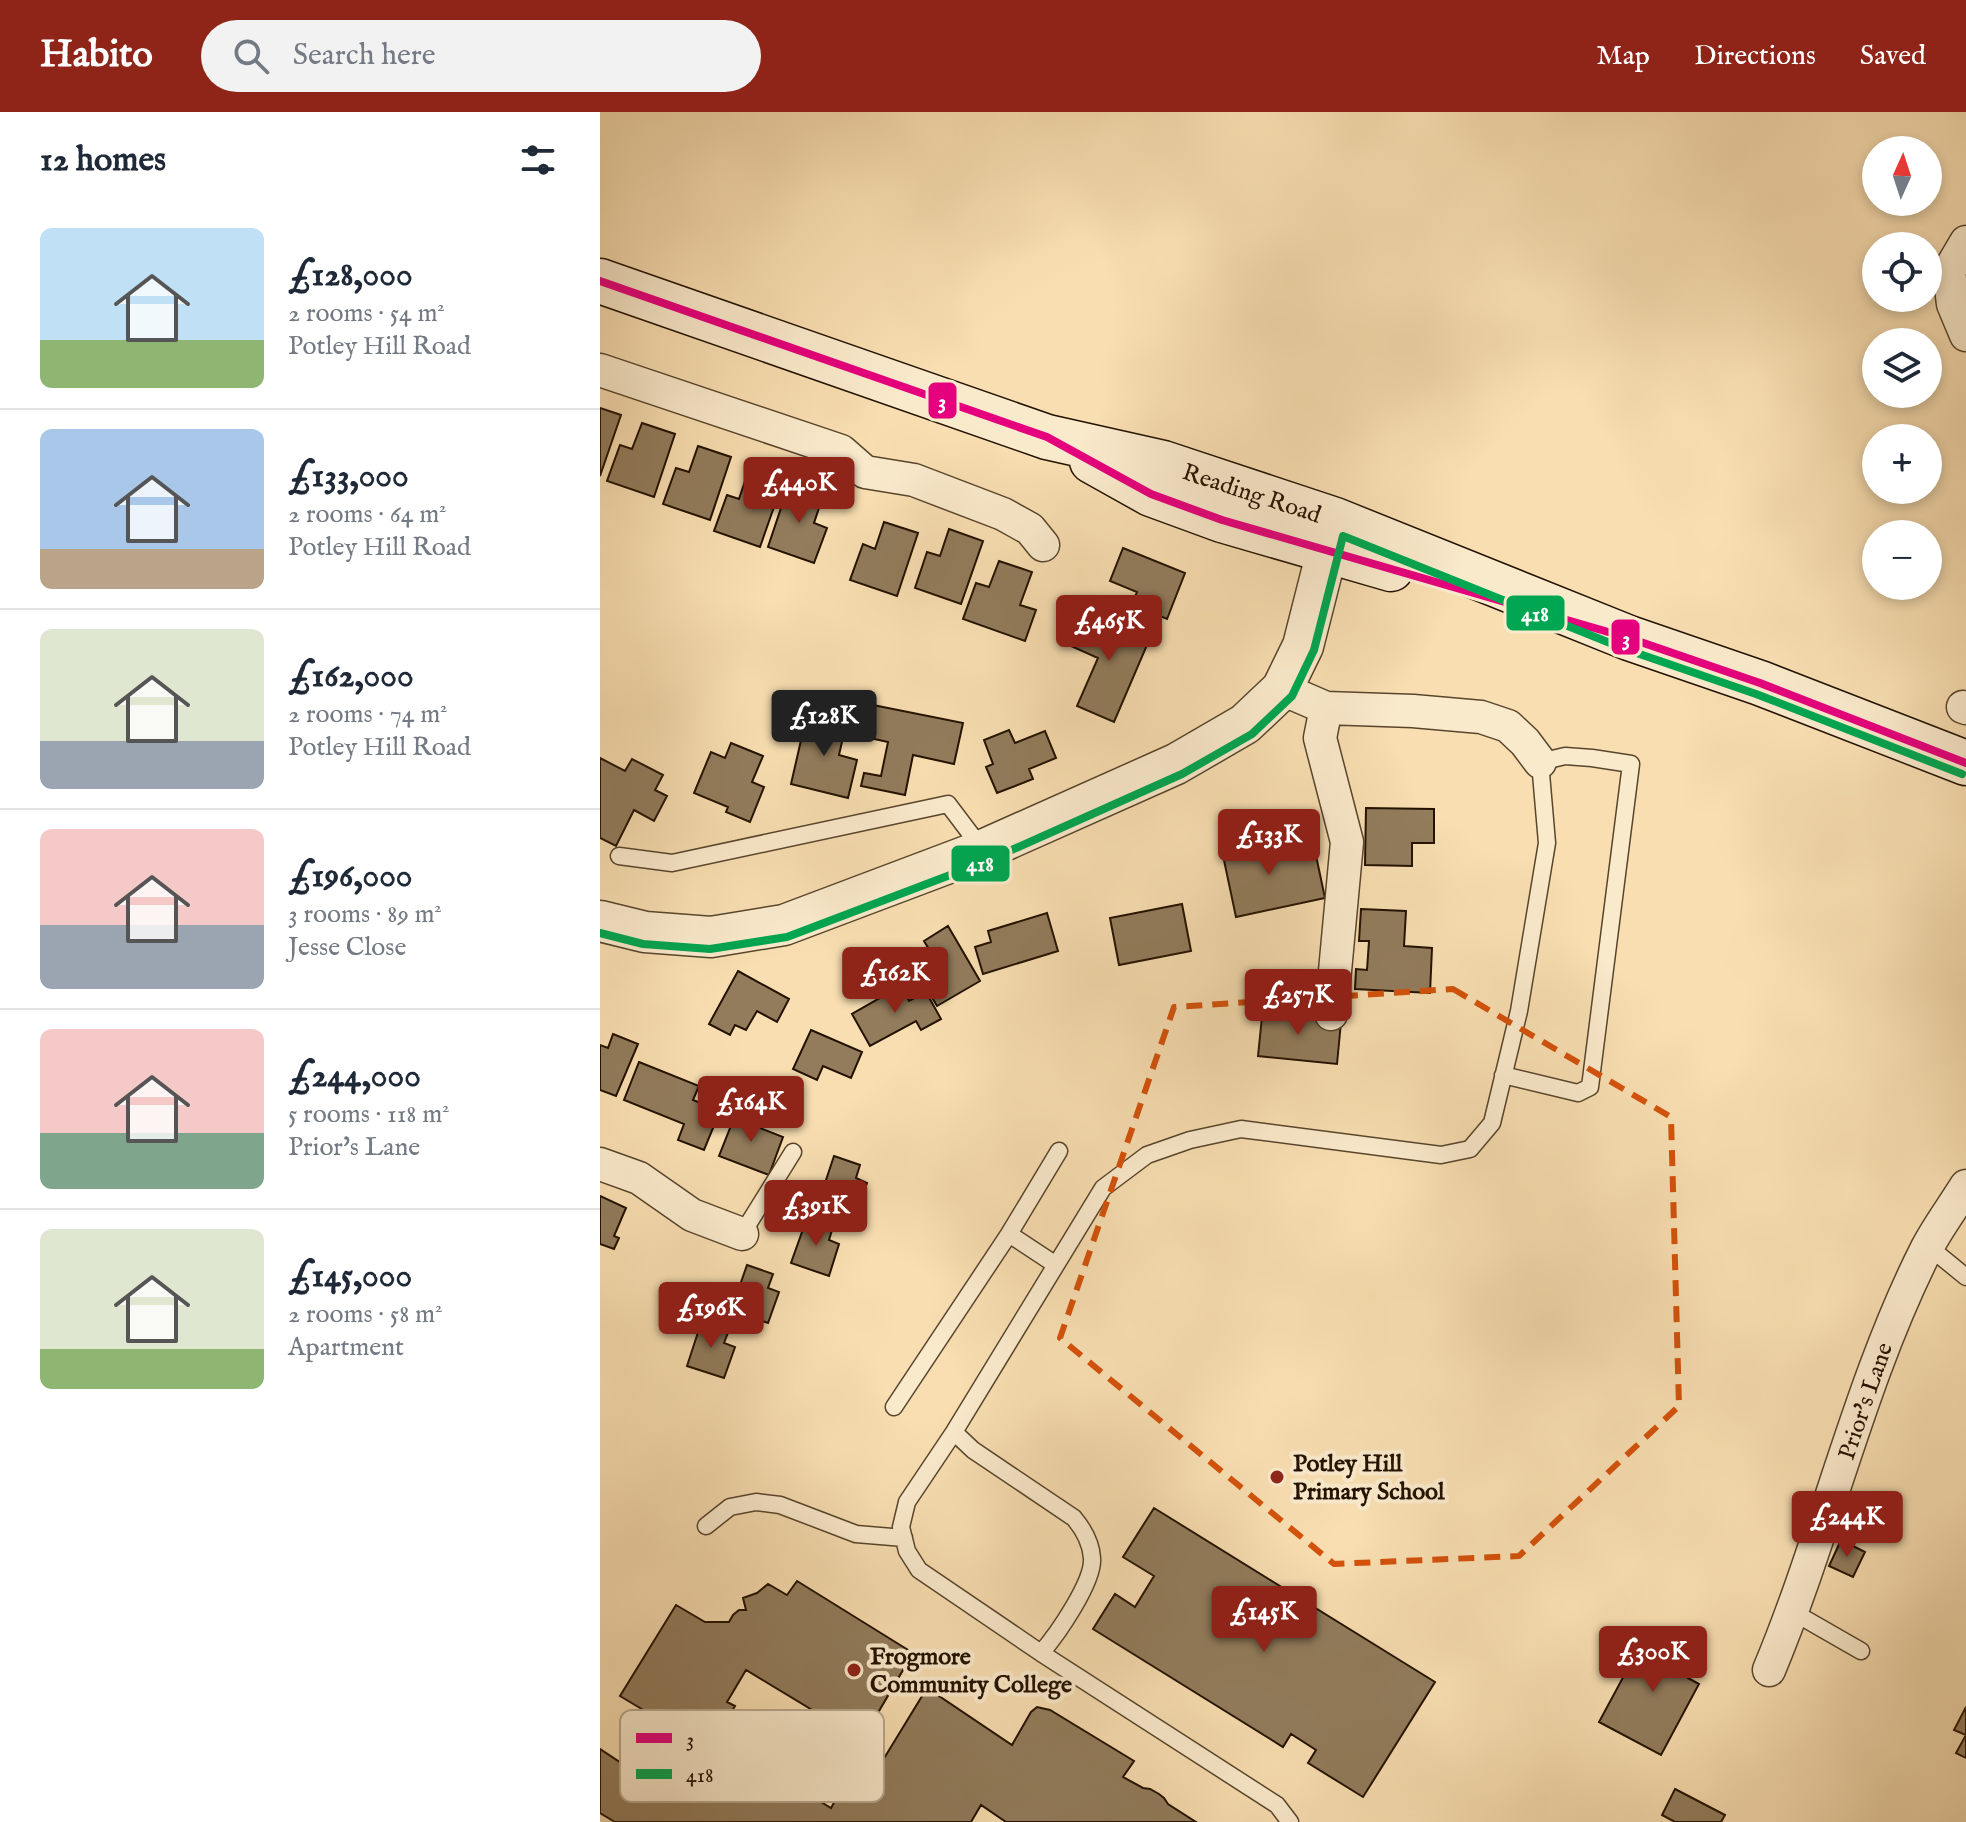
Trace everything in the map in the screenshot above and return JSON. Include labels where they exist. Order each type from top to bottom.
[{"type":"main road","name":"Reading Road","points":[[600,281],[1047,437],[1163,463],[1331,536],[1760,683],[1966,763]]},
{"type":"street","points":[[1966,242],[1949,271],[1953,304],[1966,335]]},
{"type":"street","points":[[600,370],[841,451],[865,472],[914,480],[974,501],[1030,529],[1043,545]]},
{"type":"street","points":[[600,921],[645,932],[711,937],[784,925],[983,850],[1176,764],[1245,724],[1282,689],[1303,646],[1331,536]]},
{"type":"street","points":[[1282,689],[1326,708],[1481,717],[1508,726],[1540,762]]},
{"type":"street","points":[[1326,708],[1320,738],[1347,842],[1331,1014]]},
{"type":"street","points":[[600,1164],[639,1178],[692,1215],[742,1234]]},
{"type":"street","name":"Prior's Lane","points":[[1769,1670],[1793,1612],[1885,1342],[1928,1246],[1966,1186]]},
{"type":"lane","points":[[1290,1822],[1277,1805],[1041,1653],[919,1570],[907,1551],[901,1527],[907,1502],[954,1432],[1103,1188],[1147,1155],[1190,1140],[1241,1129],[1441,1155],[1470,1149],[1492,1123],[1503,1075],[1519,1011],[1547,843],[1540,762],[1565,756],[1631,764],[1590,1087],[1578,1093],[1503,1075]]},
{"type":"lane","points":[[619,856],[672,863],[948,804],[983,850]]},
{"type":"lane","points":[[894,1407],[1009,1234],[1059,1151]]},
{"type":"lane","points":[[742,1234],[793,1152]]},
{"type":"lane","points":[[1009,1234],[1056,1265]]},
{"type":"lane","points":[[1928,1246],[1966,1277]]},
{"type":"lane","points":[[954,1432],[973,1450],[1074,1518],[1086,1533],[1093,1561],[1084,1586],[1057,1636],[1041,1653]]},
{"type":"lane","points":[[706,1526],[730,1507],[756,1502],[780,1505],[856,1534],[904,1538]]},
{"type":"lane","points":[[1793,1612],[1861,1651]]},
{"type":"highlighted area","points":[[1453,989],[1671,1117],[1679,1406],[1519,1556],[1334,1564],[1060,1338],[1174,1007]]},
{"type":"building","points":[[600,408],[621,415],[600,476]]},
{"type":"building","points":[[642,423],[675,434],[654,497],[607,481],[620,445],[632,449]]},
{"type":"building","points":[[698,446],[731,457],[710,520],[663,504],[676,468],[689,472]]},
{"type":"building","points":[[748,472],[782,484],[760,547],[714,531],[727,495],[739,499]]},
{"type":"building","points":[[789,484],[823,496],[814,523],[827,528],[814,563],[768,547]]},
{"type":"building","points":[[884,522],[918,533],[897,596],[850,580],[863,544],[875,549]]},
{"type":"building","points":[[949,529],[983,541],[961,604],[915,588],[927,552],[940,556]]},
{"type":"building","points":[[1123,548],[1185,573],[1167,619],[1132,604],[1137,592],[1110,581]]},
{"type":"building","points":[[999,561],[1032,572],[1020,605],[1036,610],[1025,641],[963,619],[976,583],[989,587]]},
{"type":"building","points":[[1087,610],[1150,638],[1114,722],[1077,706],[1098,658],[1071,646]]},
{"type":"building","points":[[868,704],[963,723],[954,764],[913,755],[905,795],[861,786],[864,773],[881,776],[888,742],[861,736]]},
{"type":"building","points":[[807,714],[846,724],[839,755],[857,760],[848,798],[791,784]]},
{"type":"building","points":[[1009,730],[1015,743],[1045,731],[1056,758],[1029,769],[1033,779],[997,793],[986,767],[993,764],[984,740]]},
{"type":"building","points":[[731,743],[763,756],[752,782],[764,787],[750,822],[726,812],[728,807],[694,793],[711,752],[725,758]]},
{"type":"building","points":[[600,758],[625,771],[632,759],[663,775],[655,790],[667,796],[654,821],[634,810],[616,846],[600,838]]},
{"type":"building","points":[[1366,808],[1434,809],[1434,843],[1412,843],[1412,866],[1365,865]]},
{"type":"building","points":[[1269,836],[1274,860],[1315,851],[1325,898],[1236,917],[1221,846]]},
{"type":"building","points":[[1182,904],[1191,951],[1119,965],[1110,918]]},
{"type":"building","points":[[1361,909],[1406,911],[1404,946],[1432,948],[1430,993],[1355,989],[1356,969],[1367,970],[1369,941],[1359,941]]},
{"type":"building","points":[[1047,913],[1058,951],[983,974],[975,947],[991,942],[988,931]]},
{"type":"building","points":[[948,926],[980,981],[937,1006],[920,977],[939,966],[924,941]]},
{"type":"building","points":[[738,971],[789,999],[777,1022],[757,1011],[746,1030],[735,1025],[730,1035],[709,1024]]},
{"type":"building","points":[[901,986],[909,1001],[926,992],[941,1019],[921,1030],[916,1021],[870,1046],[852,1014]]},
{"type":"building","points":[[1263,1007],[1292,1010],[1291,1017],[1341,1022],[1337,1064],[1258,1056]]},
{"type":"building","points":[[811,1030],[862,1052],[851,1078],[823,1066],[817,1080],[793,1069]]},
{"type":"building","points":[[613,1034],[638,1044],[616,1096],[600,1090],[600,1045],[608,1048]]},
{"type":"building","points":[[639,1062],[699,1086],[693,1100],[720,1111],[704,1150],[678,1140],[684,1124],[624,1100]]},
{"type":"building","points":[[738,1108],[754,1114],[750,1124],[783,1137],[769,1175],[719,1156]]},
{"type":"building","points":[[834,1156],[860,1165],[856,1178],[867,1183],[856,1214],[819,1201]]},
{"type":"building","points":[[600,1196],[626,1208],[614,1236],[619,1238],[614,1249],[600,1244]]},
{"type":"building","points":[[807,1218],[833,1227],[829,1240],[839,1244],[829,1276],[791,1263]]},
{"type":"building","points":[[747,1265],[773,1274],[768,1288],[779,1292],[768,1323],[731,1311]]},
{"type":"building","points":[[702,1320],[729,1330],[724,1343],[735,1347],[724,1378],[687,1366]]},
{"type":"building","points":[[1154,1508],[1435,1682],[1363,1797],[1308,1763],[1316,1750],[1291,1734],[1283,1747],[1093,1629],[1115,1594],[1135,1607],[1154,1576],[1123,1557]]},
{"type":"building","points":[[1841,1540],[1865,1552],[1853,1577],[1829,1566]]},
{"type":"building","name":"Frogmore Community College","points":[[797,1581],[913,1653],[880,1710],[812,1710],[746,1670],[727,1702],[735,1706],[733,1710],[643,1710],[620,1696],[676,1605],[705,1622],[729,1622],[739,1610],[746,1610],[743,1598],[757,1593],[768,1584],[787,1595]]},
{"type":"building","points":[[1648,1631],[1699,1658],[1688,1678],[1699,1684],[1661,1755],[1599,1722]]},
{"type":"building","name":"Frogmore Community College","points":[[927,1688],[1012,1745],[1031,1712],[1037,1707],[1050,1710],[1134,1761],[1123,1777],[1159,1794],[1168,1804],[1196,1822],[1006,1822],[981,1805],[971,1822],[615,1822],[600,1813],[600,1749],[620,1762],[620,1802],[821,1802],[831,1808],[834,1802],[884,1802],[884,1758]]},
{"type":"building","points":[[1966,1707],[1966,1735],[1954,1730]]},
{"type":"building","points":[[1966,1735],[1966,1758],[1956,1753]]},
{"type":"building","points":[[1675,1789],[1725,1815],[1721,1822],[1675,1822],[1662,1815]]},
{"type":"transit line","name":"3","points":[[600,281],[1047,437],[1151,494],[1222,520],[1629,638],[1760,683],[1966,763]]},
{"type":"transit line","name":"418","points":[[600,933],[643,944],[710,949],[787,937],[987,861],[1182,774],[1252,734],[1292,696],[1314,650],[1343,536],[1625,649],[1756,694],[1962,774]]},
{"type":"place","name":"Potley Hill Primary School","points":[[1277,1477]]},
{"type":"place","name":"Frogmore Community College","points":[[854,1670]]}]
